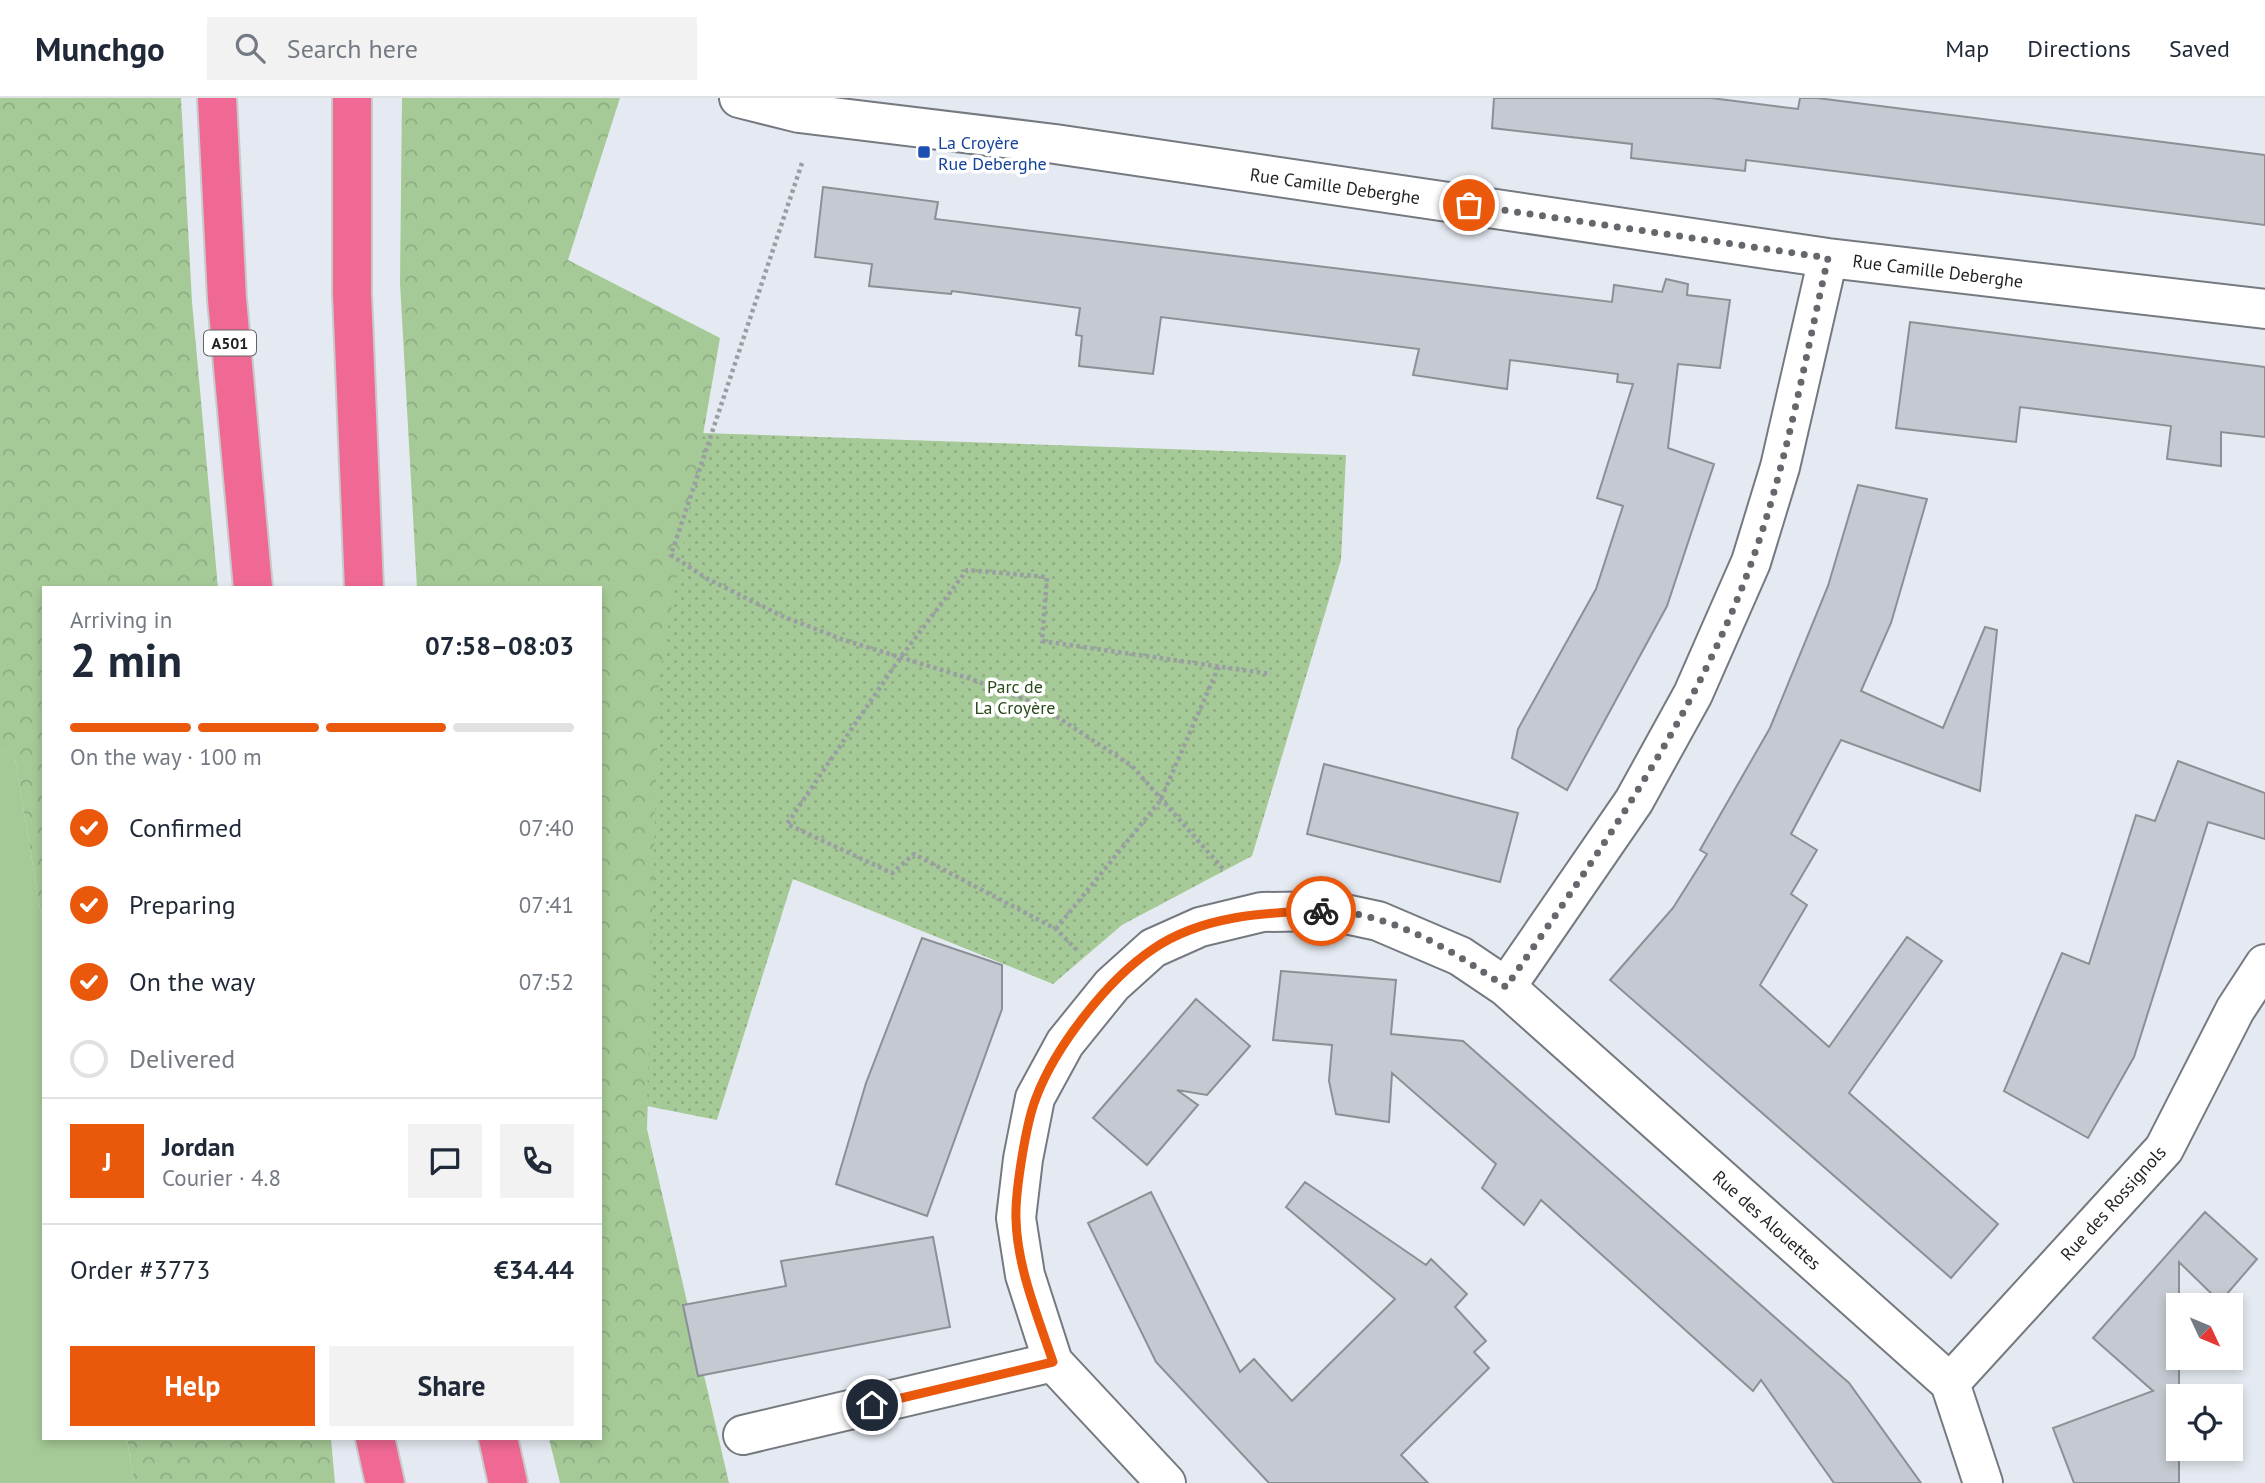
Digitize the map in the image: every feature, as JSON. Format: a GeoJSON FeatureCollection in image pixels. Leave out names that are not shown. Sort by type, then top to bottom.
{"type":"FeatureCollection","features":[{"type":"Feature","properties":{"kind":"highway","name":"A501"},"geometry":{"type":"LineString","coordinates":[[217,98],[227,299],[253,586]]}},
{"type":"Feature","properties":{"kind":"highway"},"geometry":{"type":"LineString","coordinates":[[352,98],[352,293],[364,586]]}},
{"type":"Feature","properties":{"kind":"highway"},"geometry":{"type":"LineString","coordinates":[[375,1440],[385,1483]]}},
{"type":"Feature","properties":{"kind":"highway"},"geometry":{"type":"LineString","coordinates":[[498,1440],[508,1483]]}},
{"type":"Feature","properties":{"kind":"street","name":"Rue Camille Deberghe"},"geometry":{"type":"LineString","coordinates":[[740,98],[799,113],[1069,146],[1828,258],[2265,309]]}},
{"type":"Feature","properties":{"kind":"street"},"geometry":{"type":"LineString","coordinates":[[1506,987],[1633,801],[1693,694],[1725,622],[1751,562],[1780,467],[1828,258]]}},
{"type":"Feature","properties":{"kind":"street","name":"Rue des Alouettes"},"geometry":{"type":"LineString","coordinates":[[1053,1362],[1025,1275],[1016,1218],[1035,1098],[1065,1043],[1112,985],[1153,948],[1200,927],[1262,912],[1331,911],[1378,921],[1460,956],[1506,987],[1950,1383]]}},
{"type":"Feature","properties":{"kind":"street","name":"Rue des Rossignols"},"geometry":{"type":"LineString","coordinates":[[1950,1383],[2164,1149],[2235,1010],[2265,964]]}},
{"type":"Feature","properties":{"kind":"street"},"geometry":{"type":"LineString","coordinates":[[743,1435],[1053,1362],[1166,1483]]}},
{"type":"Feature","properties":{"kind":"street"},"geometry":{"type":"LineString","coordinates":[[1950,1383],[1983,1483]]}},
{"type":"Feature","properties":{"kind":"path"},"geometry":{"type":"LineString","coordinates":[[799,113],[802,164],[671,555],[706,578],[782,616],[844,640],[971,679],[1039,705],[1132,766],[1160,801],[1262,912]]}},
{"type":"Feature","properties":{"kind":"path"},"geometry":{"type":"LineString","coordinates":[[1112,985],[1056,929],[914,854],[892,873],[787,824],[900,658],[967,570],[1046,577],[1042,641],[1271,674]]}},
{"type":"Feature","properties":{"kind":"path"},"geometry":{"type":"LineString","coordinates":[[1056,929],[1160,801],[1219,666]]}},
{"type":"Feature","properties":{"kind":"green space"},"geometry":{"type":"Polygon","coordinates":[[[0,98],[181,98],[192,302],[218,586],[42,586],[42,920],[15,759],[0,749],[0,98]]]}},
{"type":"Feature","properties":{"kind":"green space"},"geometry":{"type":"Polygon","coordinates":[[[402,98],[620,98],[568,260],[720,338],[683,548],[654,894],[647,1129],[729,1483],[560,1483],[549,1440],[602,1440],[602,586],[417,586],[400,283],[402,98]]]}},
{"type":"Feature","properties":{"kind":"green space","name":"Parc de La Croyère"},"geometry":{"type":"Polygon","coordinates":[[[703,433],[1346,455],[1341,560],[1252,856],[1122,925],[1053,984],[793,879],[717,1120],[647,1106],[659,677],[703,433]]]}},
{"type":"Feature","properties":{"kind":"green space"},"geometry":{"type":"Polygon","coordinates":[[[0,749],[15,758],[42,920],[42,1440],[127,1440],[134,1483],[0,1483],[0,749]]]}},
{"type":"Feature","properties":{"kind":"green space"},"geometry":{"type":"Polygon","coordinates":[[[127,1440],[331,1440],[335,1483],[134,1483],[127,1440]]]}},
{"type":"Feature","properties":{"kind":"building"},"geometry":{"type":"Polygon","coordinates":[[[1494,98],[1711,98],[1798,109],[1800,98],[1817,98],[2265,155],[2265,225],[1746,160],[1745,171],[1631,158],[1632,144],[1492,128],[1494,98]]]}},
{"type":"Feature","properties":{"kind":"building"},"geometry":{"type":"Polygon","coordinates":[[[823,187],[938,202],[935,219],[1612,302],[1614,285],[1662,292],[1666,279],[1688,284],[1687,295],[1730,300],[1720,368],[1678,364],[1668,448],[1714,464],[1667,606],[1567,790],[1512,758],[1518,729],[1596,589],[1623,506],[1597,498],[1633,384],[1617,382],[1618,374],[1510,360],[1507,389],[1413,375],[1419,349],[1161,317],[1153,374],[1079,366],[1082,336],[1076,335],[1080,308],[952,291],[951,294],[869,286],[872,264],[815,257],[823,187]]]}},
{"type":"Feature","properties":{"kind":"building"},"geometry":{"type":"Polygon","coordinates":[[[1910,322],[2265,367],[2265,437],[2221,432],[2221,466],[2167,459],[2171,426],[2020,407],[2016,442],[1896,428],[1910,322]]]}},
{"type":"Feature","properties":{"kind":"building"},"geometry":{"type":"Polygon","coordinates":[[[1858,485],[1927,499],[1891,623],[1861,691],[1943,728],[1985,627],[1997,630],[1980,791],[1841,740],[1791,834],[1817,850],[1791,894],[1807,905],[1760,985],[1829,1047],[1907,937],[1942,961],[1849,1093],[1998,1224],[1951,1278],[1610,980],[1673,908],[1707,854],[1700,850],[1770,728],[1828,586],[1858,485]]]}},
{"type":"Feature","properties":{"kind":"building"},"geometry":{"type":"Polygon","coordinates":[[[2178,761],[2265,793],[2265,839],[2208,822],[2134,1057],[2088,1138],[2004,1091],[2062,953],[2089,964],[2136,815],[2155,821],[2178,761]]]}},
{"type":"Feature","properties":{"kind":"building"},"geometry":{"type":"Polygon","coordinates":[[[1324,764],[1518,813],[1500,882],[1307,834],[1324,764]]]}},
{"type":"Feature","properties":{"kind":"building"},"geometry":{"type":"Polygon","coordinates":[[[922,938],[1002,965],[1002,1009],[927,1216],[836,1184],[866,1083],[922,938]]]}},
{"type":"Feature","properties":{"kind":"building"},"geometry":{"type":"Polygon","coordinates":[[[1281,971],[1396,980],[1391,1034],[1463,1041],[1849,1383],[1921,1483],[1834,1483],[1761,1380],[1753,1391],[1541,1200],[1524,1225],[1482,1188],[1496,1164],[1392,1073],[1389,1122],[1336,1114],[1329,1081],[1332,1045],[1273,1040],[1281,971]]]}},
{"type":"Feature","properties":{"kind":"building"},"geometry":{"type":"Polygon","coordinates":[[[1196,999],[1250,1046],[1207,1095],[1177,1090],[1198,1105],[1147,1165],[1093,1118],[1196,999]]]}},
{"type":"Feature","properties":{"kind":"building"},"geometry":{"type":"Polygon","coordinates":[[[1305,1182],[1426,1265],[1431,1259],[1467,1294],[1455,1307],[1486,1341],[1474,1352],[1489,1368],[1401,1455],[1428,1483],[1269,1483],[1156,1362],[1088,1223],[1151,1192],[1240,1372],[1254,1359],[1292,1401],[1395,1299],[1286,1207],[1305,1182]]]}},
{"type":"Feature","properties":{"kind":"building"},"geometry":{"type":"Polygon","coordinates":[[[2205,1212],[2257,1259],[2228,1293],[2211,1293],[2179,1262],[2179,1293],[2166,1293],[2166,1370],[2179,1370],[2179,1384],[2166,1384],[2166,1461],[2179,1461],[2179,1483],[2074,1483],[2053,1428],[2153,1391],[2093,1338],[2205,1212]]]}},
{"type":"Feature","properties":{"kind":"building"},"geometry":{"type":"Polygon","coordinates":[[[933,1237],[950,1327],[698,1376],[683,1305],[786,1286],[781,1261],[933,1237]]]}},
{"type":"Feature","properties":{"kind":"way so far"},"geometry":{"type":"LineString","coordinates":[[1321,911],[1378,921],[1420,936],[1460,956],[1506,987],[1633,801],[1693,694],[1732,606],[1751,562],[1780,467],[1828,258],[1469,205]]}},
{"type":"Feature","properties":{"kind":"place","name":"La Croyère Rue Deberghe"},"geometry":{"type":"Point","coordinates":[924,152]}},
{"type":"Feature","properties":{"kind":"route"},"geometry":{"type":"LineString","coordinates":[[872,1405],[1053,1362],[1025,1275],[1016,1218],[1035,1098],[1065,1043],[1112,985],[1153,948],[1200,927],[1262,912],[1321,911]]}}]}
